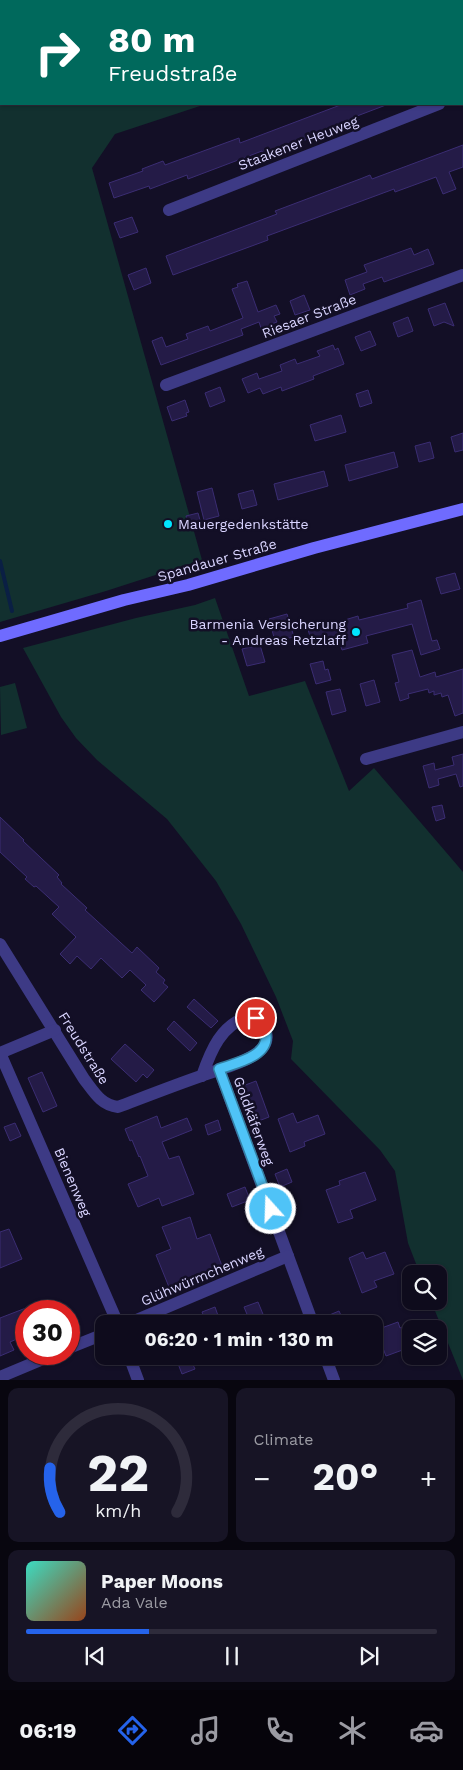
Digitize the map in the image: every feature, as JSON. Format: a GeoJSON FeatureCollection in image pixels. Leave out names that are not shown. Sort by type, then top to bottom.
{"type":"FeatureCollection","features":[{"type":"Feature","properties":{"kind":"main road","name":"Spandauer Straße"},"geometry":{"type":"LineString","coordinates":[[0,636],[124,600],[188,585],[314,548],[463,509]]}},
{"type":"Feature","properties":{"kind":"street","name":"Staakener Heuweg"},"geometry":{"type":"LineString","coordinates":[[169,210],[436,105]]}},
{"type":"Feature","properties":{"kind":"street","name":"Riesaer Straße"},"geometry":{"type":"LineString","coordinates":[[166,386],[463,275]]}},
{"type":"Feature","properties":{"kind":"street"},"geometry":{"type":"LineString","coordinates":[[366,759],[463,732]]}},
{"type":"Feature","properties":{"kind":"street","name":"Freudstraße"},"geometry":{"type":"LineString","coordinates":[[0,944],[98,1098],[108,1106],[118,1107],[202,1076],[256,1054],[262,1049],[267,1038],[266,1029],[262,1023],[249,1016],[236,1020],[219,1039],[209,1057],[202,1076]]}},
{"type":"Feature","properties":{"kind":"street"},"geometry":{"type":"LineString","coordinates":[[0,1053],[55,1030]]}},
{"type":"Feature","properties":{"kind":"street","name":"Bienenweg"},"geometry":{"type":"LineString","coordinates":[[0,1053],[114,1315]]}},
{"type":"Feature","properties":{"kind":"street","name":"Goldkäferweg"},"geometry":{"type":"LineString","coordinates":[[219,1069],[310,1315]]}},
{"type":"Feature","properties":{"kind":"street","name":"Glühwürmchenweg"},"geometry":{"type":"LineString","coordinates":[[148,1315],[288,1256]]}},
{"type":"Feature","properties":{"kind":"street"},"geometry":{"type":"LineString","coordinates":[[80,1344],[95,1338]]}},
{"type":"Feature","properties":{"kind":"street"},"geometry":{"type":"LineString","coordinates":[[0,1376],[28,1365]]}},
{"type":"Feature","properties":{"kind":"street"},"geometry":{"type":"LineString","coordinates":[[132,1365],[138,1380]]}},
{"type":"Feature","properties":{"kind":"street"},"geometry":{"type":"LineString","coordinates":[[329,1365],[334,1380]]}},
{"type":"Feature","properties":{"kind":"green space"},"geometry":{"type":"Polygon","coordinates":[[[0,105],[203,105],[115,134],[92,168],[202,560],[0,622],[0,105]]]}},
{"type":"Feature","properties":{"kind":"green space"},"geometry":{"type":"Polygon","coordinates":[[[215,598],[249,696],[305,681],[349,791],[374,768],[463,872],[463,1380],[447,1340],[447,1320],[439,1320],[435,1310],[447,1310],[447,1265],[417,1265],[408,1243],[395,1171],[380,1150],[291,1059],[293,1041],[276,997],[241,924],[216,881],[167,819],[97,760],[76,738],[61,717],[23,648],[136,618],[195,605],[215,598]]]}},
{"type":"Feature","properties":{"kind":"green space"},"geometry":{"type":"Polygon","coordinates":[[[15,683],[27,728],[1,735],[0,687],[15,683]]]}},
{"type":"Feature","properties":{"kind":"building"},"geometry":{"type":"Polygon","coordinates":[[[340,105],[386,105],[357,116],[359,120],[264,155],[262,151],[188,179],[187,175],[150,189],[149,186],[114,198],[109,183],[143,171],[142,169],[163,161],[165,165],[239,138],[240,143],[340,105]]]}},
{"type":"Feature","properties":{"kind":"building"},"geometry":{"type":"Polygon","coordinates":[[[463,145],[463,167],[449,172],[456,189],[443,194],[436,177],[395,192],[394,189],[267,236],[268,240],[173,275],[166,256],[277,214],[275,211],[370,175],[372,179],[463,145]]]}},
{"type":"Feature","properties":{"kind":"building"},"geometry":{"type":"Polygon","coordinates":[[[132,217],[138,232],[120,238],[114,223],[132,217]]]}},
{"type":"Feature","properties":{"kind":"building"},"geometry":{"type":"Polygon","coordinates":[[[411,248],[414,255],[428,249],[434,264],[384,282],[382,277],[363,284],[365,289],[350,295],[345,280],[367,272],[364,265],[411,248]]]}},
{"type":"Feature","properties":{"kind":"building"},"geometry":{"type":"Polygon","coordinates":[[[146,268],[151,283],[134,290],[128,275],[146,268]]]}},
{"type":"Feature","properties":{"kind":"building"},"geometry":{"type":"Polygon","coordinates":[[[247,281],[258,312],[276,305],[280,314],[274,316],[277,322],[261,328],[259,322],[241,329],[243,335],[161,365],[152,341],[162,337],[166,347],[188,339],[186,334],[208,326],[210,331],[243,318],[232,289],[238,287],[237,284],[247,281]]]}},
{"type":"Feature","properties":{"kind":"building"},"geometry":{"type":"Polygon","coordinates":[[[304,295],[310,310],[295,315],[290,301],[304,295]]]}},
{"type":"Feature","properties":{"kind":"building"},"geometry":{"type":"Polygon","coordinates":[[[445,303],[454,326],[444,322],[434,326],[428,309],[445,303]]]}},
{"type":"Feature","properties":{"kind":"building"},"geometry":{"type":"Polygon","coordinates":[[[408,317],[413,331],[398,337],[393,323],[408,317]]]}},
{"type":"Feature","properties":{"kind":"building"},"geometry":{"type":"Polygon","coordinates":[[[370,331],[376,345],[361,351],[355,337],[370,331]]]}},
{"type":"Feature","properties":{"kind":"building"},"geometry":{"type":"Polygon","coordinates":[[[333,345],[335,350],[338,348],[344,364],[313,376],[314,379],[282,391],[281,387],[263,394],[260,388],[248,393],[242,379],[257,373],[259,379],[282,371],[280,365],[295,359],[297,364],[320,356],[317,351],[333,345]]]}},
{"type":"Feature","properties":{"kind":"building"},"geometry":{"type":"Polygon","coordinates":[[[220,387],[225,401],[210,407],[205,393],[220,387]]]}},
{"type":"Feature","properties":{"kind":"building"},"geometry":{"type":"Polygon","coordinates":[[[368,390],[372,403],[360,407],[356,394],[368,390]]]}},
{"type":"Feature","properties":{"kind":"building"},"geometry":{"type":"Polygon","coordinates":[[[185,400],[189,412],[186,413],[187,416],[172,421],[167,407],[185,400]]]}},
{"type":"Feature","properties":{"kind":"building"},"geometry":{"type":"Polygon","coordinates":[[[341,415],[346,432],[315,441],[310,425],[341,415]]]}},
{"type":"Feature","properties":{"kind":"building"},"geometry":{"type":"Polygon","coordinates":[[[463,433],[463,450],[455,452],[451,437],[463,433]]]}},
{"type":"Feature","properties":{"kind":"building"},"geometry":{"type":"Polygon","coordinates":[[[430,442],[434,458],[419,462],[415,446],[430,442]]]}},
{"type":"Feature","properties":{"kind":"building"},"geometry":{"type":"Polygon","coordinates":[[[394,452],[398,467],[349,481],[345,465],[394,452]]]}},
{"type":"Feature","properties":{"kind":"building"},"geometry":{"type":"Polygon","coordinates":[[[324,471],[328,486],[278,500],[274,484],[324,471]]]}},
{"type":"Feature","properties":{"kind":"building"},"geometry":{"type":"Polygon","coordinates":[[[212,488],[219,516],[204,520],[197,492],[212,488]]]}},
{"type":"Feature","properties":{"kind":"building"},"geometry":{"type":"Polygon","coordinates":[[[253,490],[257,505],[242,509],[238,494],[253,490]]]}},
{"type":"Feature","properties":{"kind":"building"},"geometry":{"type":"Polygon","coordinates":[[[198,513],[202,527],[190,530],[186,516],[198,513]]]}},
{"type":"Feature","properties":{"kind":"building"},"geometry":{"type":"Polygon","coordinates":[[[455,573],[460,589],[441,594],[436,578],[455,573]]]}},
{"type":"Feature","properties":{"kind":"building"},"geometry":{"type":"Polygon","coordinates":[[[421,600],[432,641],[437,640],[440,649],[421,655],[412,624],[366,636],[368,643],[342,650],[339,640],[313,647],[307,626],[327,621],[328,625],[358,616],[359,620],[408,608],[407,604],[421,600]]]}},
{"type":"Feature","properties":{"kind":"building"},"geometry":{"type":"Polygon","coordinates":[[[287,614],[294,637],[275,641],[269,619],[287,614]]]}},
{"type":"Feature","properties":{"kind":"building"},"geometry":{"type":"Polygon","coordinates":[[[260,645],[265,662],[247,666],[242,649],[260,645]]]}},
{"type":"Feature","properties":{"kind":"building"},"geometry":{"type":"Polygon","coordinates":[[[412,650],[420,677],[435,672],[436,677],[463,669],[463,713],[455,716],[448,695],[442,697],[441,693],[434,695],[434,691],[429,693],[428,689],[408,694],[409,698],[400,701],[395,683],[399,682],[392,655],[412,650]]]}},
{"type":"Feature","properties":{"kind":"building"},"geometry":{"type":"Polygon","coordinates":[[[323,661],[325,670],[328,669],[331,680],[316,684],[310,664],[323,661]]]}},
{"type":"Feature","properties":{"kind":"building"},"geometry":{"type":"Polygon","coordinates":[[[374,680],[380,702],[366,706],[360,684],[374,680]]]}},
{"type":"Feature","properties":{"kind":"building"},"geometry":{"type":"Polygon","coordinates":[[[340,689],[346,711],[332,715],[326,692],[340,689]]]}},
{"type":"Feature","properties":{"kind":"building"},"geometry":{"type":"Polygon","coordinates":[[[463,754],[463,786],[460,787],[456,774],[438,779],[439,785],[429,788],[423,766],[434,763],[435,770],[454,765],[452,757],[463,754]]]}},
{"type":"Feature","properties":{"kind":"building"},"geometry":{"type":"Polygon","coordinates":[[[442,805],[445,818],[436,821],[432,807],[442,805]]]}},
{"type":"Feature","properties":{"kind":"building"},"geometry":{"type":"Polygon","coordinates":[[[0,817],[59,875],[57,877],[61,884],[87,908],[85,910],[132,953],[137,947],[159,968],[156,972],[165,980],[163,983],[168,987],[154,1002],[141,990],[146,985],[130,970],[122,978],[101,958],[91,969],[77,956],[70,964],[60,954],[76,937],[52,914],[59,907],[36,886],[34,887],[25,879],[27,877],[0,852],[0,817]]]}},
{"type":"Feature","properties":{"kind":"building"},"geometry":{"type":"Polygon","coordinates":[[[194,999],[218,1021],[211,1028],[187,1007],[194,999]]]}},
{"type":"Feature","properties":{"kind":"building"},"geometry":{"type":"Polygon","coordinates":[[[174,1021],[197,1043],[190,1051],[167,1029],[174,1021]]]}},
{"type":"Feature","properties":{"kind":"building"},"geometry":{"type":"Polygon","coordinates":[[[125,1044],[154,1070],[147,1078],[143,1074],[136,1082],[111,1059],[125,1044]]]}},
{"type":"Feature","properties":{"kind":"building"},"geometry":{"type":"Polygon","coordinates":[[[42,1072],[57,1106],[43,1112],[28,1078],[42,1072]]]}},
{"type":"Feature","properties":{"kind":"building"},"geometry":{"type":"Polygon","coordinates":[[[256,1081],[269,1117],[256,1122],[240,1087],[256,1081]]]}},
{"type":"Feature","properties":{"kind":"building"},"geometry":{"type":"Polygon","coordinates":[[[293,1113],[297,1123],[318,1115],[325,1134],[304,1142],[305,1146],[290,1152],[278,1119],[293,1113]]]}},
{"type":"Feature","properties":{"kind":"building"},"geometry":{"type":"Polygon","coordinates":[[[157,1116],[161,1128],[187,1118],[192,1130],[162,1142],[169,1159],[179,1156],[194,1194],[162,1206],[159,1198],[138,1207],[128,1184],[148,1176],[140,1156],[125,1129],[157,1116]]]}},
{"type":"Feature","properties":{"kind":"building"},"geometry":{"type":"Polygon","coordinates":[[[218,1120],[221,1130],[208,1135],[205,1125],[218,1120]]]}},
{"type":"Feature","properties":{"kind":"building"},"geometry":{"type":"Polygon","coordinates":[[[15,1123],[21,1136],[10,1141],[4,1127],[15,1123]]]}},
{"type":"Feature","properties":{"kind":"building"},"geometry":{"type":"Polygon","coordinates":[[[287,1169],[292,1182],[280,1187],[275,1174],[287,1169]]]}},
{"type":"Feature","properties":{"kind":"building"},"geometry":{"type":"Polygon","coordinates":[[[365,1172],[376,1200],[350,1210],[353,1218],[338,1223],[326,1190],[340,1185],[339,1181],[365,1172]]]}},
{"type":"Feature","properties":{"kind":"building"},"geometry":{"type":"Polygon","coordinates":[[[245,1187],[250,1200],[232,1207],[227,1194],[245,1187]]]}},
{"type":"Feature","properties":{"kind":"building"},"geometry":{"type":"Polygon","coordinates":[[[190,1217],[197,1239],[210,1234],[222,1266],[169,1287],[156,1255],[171,1249],[162,1227],[190,1217]]]}},
{"type":"Feature","properties":{"kind":"building"},"geometry":{"type":"Polygon","coordinates":[[[9,1229],[22,1259],[0,1268],[0,1232],[9,1229]]]}},
{"type":"Feature","properties":{"kind":"building"},"geometry":{"type":"Polygon","coordinates":[[[363,1252],[366,1259],[385,1252],[394,1274],[374,1281],[377,1287],[362,1293],[349,1258],[363,1252]]]}},
{"type":"Feature","properties":{"kind":"building"},"geometry":{"type":"Polygon","coordinates":[[[258,1302],[263,1315],[247,1315],[244,1307],[258,1302]]]}},
{"type":"Feature","properties":{"kind":"building"},"geometry":{"type":"Polygon","coordinates":[[[215,1307],[218,1315],[203,1315],[202,1312],[215,1307]]]}},
{"type":"Feature","properties":{"kind":"building"},"geometry":{"type":"Polygon","coordinates":[[[339,1311],[341,1315],[329,1315],[339,1311]]]}},
{"type":"Feature","properties":{"kind":"building"},"geometry":{"type":"Polygon","coordinates":[[[15,1312],[15,1340],[10,1342],[14,1350],[0,1356],[0,1318],[15,1312]]]}},
{"type":"Feature","properties":{"kind":"building"},"geometry":{"type":"Polygon","coordinates":[[[398,1322],[400,1328],[402,1327],[402,1350],[386,1356],[383,1348],[383,1327],[398,1322]]]}},
{"type":"Feature","properties":{"kind":"building"},"geometry":{"type":"Polygon","coordinates":[[[178,1365],[193,1365],[195,1369],[182,1374],[178,1365]]]}},
{"type":"Feature","properties":{"kind":"waterway"},"geometry":{"type":"LineString","coordinates":[[0,561],[12,611]]}},
{"type":"Feature","properties":{"kind":"place","name":"Mauergedenkstätte"},"geometry":{"type":"Point","coordinates":[168,524]}},
{"type":"Feature","properties":{"kind":"place","name":"Barmenia Versicherung - Andreas Retzlaff"},"geometry":{"type":"Point","coordinates":[356,632]}},
{"type":"Feature","properties":{"kind":"route"},"geometry":{"type":"LineString","coordinates":[[256,1018],[266,1029],[267,1038],[262,1049],[256,1054],[219,1069],[271,1209]]}}]}
